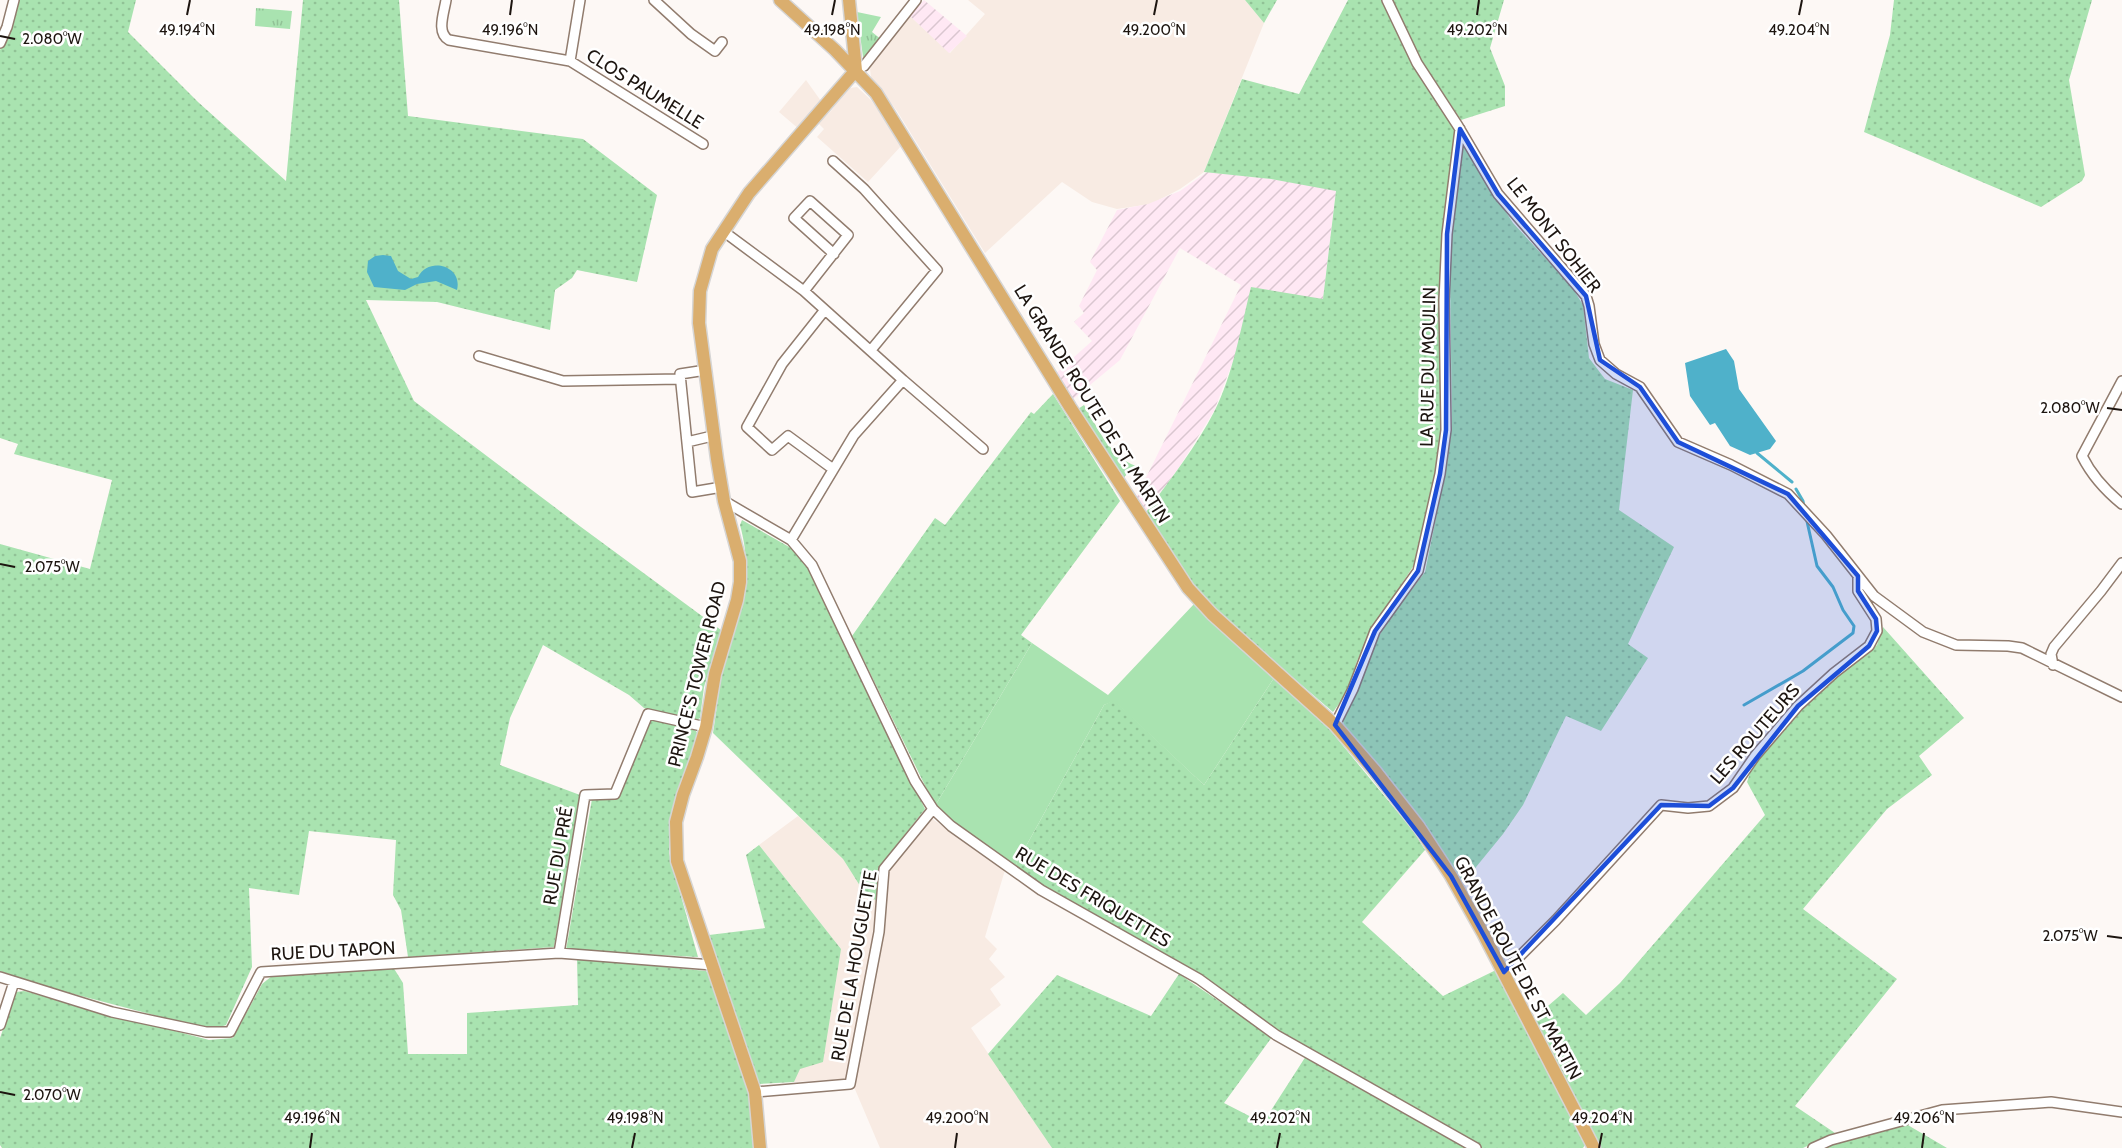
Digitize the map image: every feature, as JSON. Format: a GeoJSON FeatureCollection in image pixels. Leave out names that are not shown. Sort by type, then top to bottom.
{"type":"FeatureCollection","features":[{"type":"Feature","properties":{"kind":"main road","name":"LA GRANDE ROUTE DE ST. MARTIN"},"geometry":{"type":"LineString","coordinates":[[780,0],[856,70],[876,93],[1070,407],[1188,588],[1212,614],[1335,725]]}},
{"type":"Feature","properties":{"kind":"main road"},"geometry":{"type":"LineString","coordinates":[[849,0],[856,70]]}},
{"type":"Feature","properties":{"kind":"main road"},"geometry":{"type":"LineString","coordinates":[[835,50],[844,51],[851,48],[854,37]]}},
{"type":"Feature","properties":{"kind":"main road","name":"PRINCE'S TOWER ROAD"},"geometry":{"type":"LineString","coordinates":[[760,1148],[755,1092],[677,861],[676,822],[682,795],[697,758],[706,727],[715,674],[737,600],[740,582],[740,561],[724,501],[699,323],[700,291],[712,249],[749,194],[856,70]]}},
{"type":"Feature","properties":{"kind":"main road","name":"GRANDE ROUTE DE ST MARTIN"},"geometry":{"type":"LineString","coordinates":[[1335,725],[1419,827],[1451,876],[1504,972],[1594,1148]]}},
{"type":"Feature","properties":{"kind":"street"},"geometry":{"type":"LineString","coordinates":[[0,43],[8,27],[14,0]]}},
{"type":"Feature","properties":{"kind":"street","name":"CLOS PAUMELLE"},"geometry":{"type":"LineString","coordinates":[[446,0],[441,31],[449,40],[570,61],[703,144]]}},
{"type":"Feature","properties":{"kind":"street","name":"CLOS PAUMELLE"},"geometry":{"type":"LineString","coordinates":[[570,61],[580,0]]}},
{"type":"Feature","properties":{"kind":"street"},"geometry":{"type":"LineString","coordinates":[[654,0],[691,34],[716,51],[722,42]]}},
{"type":"Feature","properties":{"kind":"street"},"geometry":{"type":"LineString","coordinates":[[856,70],[864,66],[916,0]]}},
{"type":"Feature","properties":{"kind":"street","name":"LE MONT SOHIER"},"geometry":{"type":"LineString","coordinates":[[1387,0],[1417,63],[1460,129],[1498,194],[1586,296],[1594,344],[1600,360],[1616,374],[1640,387],[1678,442],[1731,465],[1788,494],[1887,607],[1923,632],[1956,645],[2022,648],[2122,697]]}},
{"type":"Feature","properties":{"kind":"street","name":"LA RUE DU MOULIN"},"geometry":{"type":"LineString","coordinates":[[1335,725],[1353,689],[1375,632],[1418,571],[1440,474],[1446,430],[1444,301],[1448,234],[1460,129]]}},
{"type":"Feature","properties":{"kind":"street"},"geometry":{"type":"LineString","coordinates":[[832,161],[864,189],[937,270],[871,350]]}},
{"type":"Feature","properties":{"kind":"street"},"geometry":{"type":"LineString","coordinates":[[804,291],[834,254],[848,235],[810,201],[794,218],[834,254]]}},
{"type":"Feature","properties":{"kind":"street"},"geometry":{"type":"LineString","coordinates":[[723,231],[804,291],[983,449]]}},
{"type":"Feature","properties":{"kind":"street"},"geometry":{"type":"LineString","coordinates":[[824,310],[782,364],[747,427],[772,450],[788,436],[833,468]]}},
{"type":"Feature","properties":{"kind":"street"},"geometry":{"type":"LineString","coordinates":[[479,356],[563,381],[680,379]]}},
{"type":"Feature","properties":{"kind":"street"},"geometry":{"type":"LineString","coordinates":[[706,370],[680,374],[692,492],[722,487]]}},
{"type":"Feature","properties":{"kind":"street"},"geometry":{"type":"LineString","coordinates":[[791,540],[854,435],[903,380]]}},
{"type":"Feature","properties":{"kind":"street"},"geometry":{"type":"LineString","coordinates":[[2122,381],[2082,456],[2086,465],[2111,495],[2122,504]]}},
{"type":"Feature","properties":{"kind":"street"},"geometry":{"type":"LineString","coordinates":[[687,442],[708,437]]}},
{"type":"Feature","properties":{"kind":"street","name":"RUE DES FRIQUETTES"},"geometry":{"type":"LineString","coordinates":[[724,501],[791,540],[812,565],[915,781],[933,809],[951,826],[1041,890],[1199,979],[1276,1035],[1476,1148]]}},
{"type":"Feature","properties":{"kind":"street"},"geometry":{"type":"LineString","coordinates":[[2053,665],[2051,654],[2054,647],[2122,563]]}},
{"type":"Feature","properties":{"kind":"street","name":"LES ROUTEURS"},"geometry":{"type":"LineString","coordinates":[[1504,972],[1556,920],[1661,805],[1688,808],[1709,806],[1733,788],[1755,756],[1798,706],[1869,645],[1877,631],[1876,619],[1858,591],[1858,576]]}},
{"type":"Feature","properties":{"kind":"street","name":"RUE DU PRÉ"},"geometry":{"type":"LineString","coordinates":[[559,953],[585,795],[615,794],[648,714],[706,727]]}},
{"type":"Feature","properties":{"kind":"street","name":"RUE DE LA HOUGUETTE"},"geometry":{"type":"LineString","coordinates":[[755,1092],[850,1084],[879,932],[884,869],[933,809]]}},
{"type":"Feature","properties":{"kind":"street","name":"RUE DU TAPON"},"geometry":{"type":"LineString","coordinates":[[0,977],[112,1012],[206,1032],[230,1032],[261,972],[559,953],[712,965]]}},
{"type":"Feature","properties":{"kind":"street"},"geometry":{"type":"LineString","coordinates":[[0,1025],[14,982]]}},
{"type":"Feature","properties":{"kind":"street"},"geometry":{"type":"LineString","coordinates":[[1813,1148],[1831,1140],[1942,1110],[2050,1102],[2122,1112]]}},
{"type":"Feature","properties":{"kind":"highlighted area"},"geometry":{"type":"Polygon","coordinates":[[[1460,129],[1498,194],[1586,296],[1600,360],[1640,387],[1678,442],[1788,494],[1858,576],[1858,591],[1876,619],[1877,631],[1869,646],[1798,706],[1733,788],[1709,806],[1661,805],[1504,972],[1451,876],[1335,725],[1375,631],[1418,571],[1440,474],[1446,430],[1447,234],[1460,129]]]}},
{"type":"Feature","properties":{"kind":"shaded area"},"geometry":{"type":"Polygon","coordinates":[[[924,0],[967,36],[949,53],[910,16],[924,0]]]}},
{"type":"Feature","properties":{"kind":"shaded area"},"geometry":{"type":"Polygon","coordinates":[[[968,0],[1245,0],[1264,23],[1204,172],[1180,189],[1151,204],[1117,209],[1092,202],[1062,182],[985,253],[897,111],[871,77],[870,69],[871,64],[910,16],[950,53],[985,14],[968,0]]]}},
{"type":"Feature","properties":{"kind":"shaded area"},"geometry":{"type":"Polygon","coordinates":[[[806,80],[821,101],[800,130],[779,112],[806,80]]]}},
{"type":"Feature","properties":{"kind":"shaded area"},"geometry":{"type":"Polygon","coordinates":[[[857,87],[871,100],[902,145],[868,182],[817,137],[824,129],[818,123],[831,111],[844,92],[857,87]]]}},
{"type":"Feature","properties":{"kind":"shaded area"},"geometry":{"type":"Polygon","coordinates":[[[1207,172],[1271,179],[1336,190],[1323,300],[1235,356],[1214,411],[1178,469],[1146,512],[1136,498],[1241,285],[1180,248],[1120,360],[1072,400],[1055,374],[1092,341],[1074,322],[1084,313],[1079,306],[1097,270],[1090,262],[1117,210],[1148,204],[1180,191],[1207,172]]]}},
{"type":"Feature","properties":{"kind":"shaded area"},"geometry":{"type":"Polygon","coordinates":[[[798,816],[843,859],[867,897],[876,900],[872,939],[847,1079],[794,1082],[841,949],[759,845],[798,816]]]}},
{"type":"Feature","properties":{"kind":"shaded area"},"geometry":{"type":"Polygon","coordinates":[[[931,818],[1005,870],[985,937],[997,949],[989,959],[1005,977],[990,989],[1001,1005],[971,1028],[1052,1148],[880,1148],[854,1087],[881,933],[887,872],[931,818]]]}},
{"type":"Feature","properties":{"kind":"green space"},"geometry":{"type":"Polygon","coordinates":[[[16,0],[136,0],[128,32],[198,102],[286,181],[303,0],[399,0],[408,116],[583,139],[657,195],[637,282],[577,270],[572,278],[555,290],[550,330],[437,302],[366,300],[414,401],[721,630],[704,687],[700,718],[695,721],[683,720],[644,708],[629,695],[543,645],[510,718],[500,765],[580,795],[554,947],[408,957],[401,910],[393,895],[396,840],[309,831],[299,895],[249,888],[252,967],[226,1025],[211,1030],[43,986],[0,971],[0,544],[90,569],[112,480],[14,454],[18,444],[0,438],[0,50],[9,34],[16,0]]]}},
{"type":"Feature","properties":{"kind":"green space"},"geometry":{"type":"Polygon","coordinates":[[[1245,0],[1277,0],[1264,23],[1245,0]]]}},
{"type":"Feature","properties":{"kind":"green space"},"geometry":{"type":"Polygon","coordinates":[[[1348,0],[1381,0],[1413,62],[1455,129],[1440,268],[1441,431],[1437,471],[1414,565],[1372,630],[1357,661],[1347,693],[1333,712],[1206,603],[1146,512],[1191,451],[1221,398],[1251,287],[1323,299],[1336,191],[1271,179],[1204,172],[1242,79],[1299,94],[1348,0]]]}},
{"type":"Feature","properties":{"kind":"green space"},"geometry":{"type":"Polygon","coordinates":[[[1391,0],[1504,0],[1490,48],[1505,86],[1505,106],[1461,120],[1418,55],[1391,0]]]}},
{"type":"Feature","properties":{"kind":"green space"},"geometry":{"type":"Polygon","coordinates":[[[1894,0],[2092,0],[2069,80],[2085,175],[2082,181],[2041,207],[1864,132],[1890,35],[1894,0]]]}},
{"type":"Feature","properties":{"kind":"green space"},"geometry":{"type":"Polygon","coordinates":[[[256,8],[292,11],[290,29],[255,26],[256,8]]]}},
{"type":"Feature","properties":{"kind":"green space"},"geometry":{"type":"Polygon","coordinates":[[[857,12],[881,17],[872,32],[882,40],[870,56],[863,57],[857,12]]]}},
{"type":"Feature","properties":{"kind":"green space"},"geometry":{"type":"Polygon","coordinates":[[[1463,145],[1513,223],[1572,287],[1583,305],[1589,358],[1605,379],[1633,390],[1619,510],[1674,547],[1628,644],[1648,658],[1601,731],[1566,716],[1523,805],[1503,834],[1463,883],[1412,811],[1344,729],[1343,720],[1386,623],[1425,572],[1447,464],[1452,425],[1450,278],[1453,213],[1463,145]]]}},
{"type":"Feature","properties":{"kind":"green space"},"geometry":{"type":"Polygon","coordinates":[[[1053,394],[1120,501],[1021,635],[1032,643],[935,806],[852,636],[935,518],[945,525],[1031,412],[1034,414],[1053,394]]]}},
{"type":"Feature","properties":{"kind":"green space"},"geometry":{"type":"Polygon","coordinates":[[[1084,405],[1111,448],[1136,466],[1123,478],[1078,409],[1084,405]]]}},
{"type":"Feature","properties":{"kind":"green space"},"geometry":{"type":"Polygon","coordinates":[[[742,520],[791,548],[808,567],[925,809],[880,866],[876,900],[867,897],[843,859],[713,733],[723,669],[743,594],[746,562],[740,525],[742,520]]]}},
{"type":"Feature","properties":{"kind":"green space"},"geometry":{"type":"Polygon","coordinates":[[[1194,604],[1274,678],[1204,785],[1114,701],[1104,705],[1015,866],[935,806],[1032,643],[1108,695],[1194,604]]]}},
{"type":"Feature","properties":{"kind":"green space"},"geometry":{"type":"Polygon","coordinates":[[[1883,627],[1964,718],[1919,756],[1932,775],[1887,809],[1803,909],[1897,979],[1795,1106],[1835,1133],[1803,1148],[1600,1148],[1534,1018],[1563,993],[1586,1015],[1620,983],[1765,815],[1747,782],[1752,767],[1801,709],[1842,672],[1877,645],[1883,627]]]}},
{"type":"Feature","properties":{"kind":"green space"},"geometry":{"type":"Polygon","coordinates":[[[1274,678],[1330,730],[1414,832],[1425,850],[1362,922],[1443,996],[1496,970],[1585,1145],[1583,1148],[1479,1148],[1300,1045],[1260,1020],[1204,976],[1041,886],[1015,866],[1104,705],[1114,700],[1204,785],[1274,678]]]}},
{"type":"Feature","properties":{"kind":"green space"},"geometry":{"type":"Polygon","coordinates":[[[650,717],[693,727],[698,734],[670,822],[669,853],[698,957],[566,950],[592,799],[620,796],[650,717]]]}},
{"type":"Feature","properties":{"kind":"green space"},"geometry":{"type":"Polygon","coordinates":[[[759,845],[841,949],[823,1062],[800,1069],[794,1082],[759,1084],[709,935],[765,928],[746,855],[759,845]]]}},
{"type":"Feature","properties":{"kind":"green space"},"geometry":{"type":"Polygon","coordinates":[[[577,958],[706,971],[709,974],[749,1095],[755,1148],[2,1148],[0,1145],[0,1038],[16,992],[24,991],[209,1040],[233,1038],[262,984],[272,976],[393,967],[403,983],[408,1054],[467,1054],[467,1013],[578,1005],[577,958]]]}},
{"type":"Feature","properties":{"kind":"green space"},"geometry":{"type":"Polygon","coordinates":[[[1179,974],[1272,1037],[1224,1103],[1263,1123],[1306,1056],[1470,1148],[1052,1148],[988,1054],[1057,975],[1151,1016],[1179,974]]]}},
{"type":"Feature","properties":{"kind":"green space"},"geometry":{"type":"Polygon","coordinates":[[[1906,1124],[1947,1148],[1823,1148],[1831,1144],[1906,1124]]]}},
{"type":"Feature","properties":{"kind":"water"},"geometry":{"type":"Polygon","coordinates":[[[375,256],[391,256],[398,271],[411,279],[418,277],[430,267],[444,267],[455,275],[457,290],[436,281],[417,284],[405,290],[374,287],[367,272],[368,261],[375,256]]]}},
{"type":"Feature","properties":{"kind":"water"},"geometry":{"type":"Polygon","coordinates":[[[1726,349],[1734,361],[1739,389],[1776,441],[1770,449],[1750,455],[1730,446],[1715,423],[1710,425],[1690,396],[1685,363],[1726,349]]]}},
{"type":"Feature","properties":{"kind":"waterway"},"geometry":{"type":"LineString","coordinates":[[1757,453],[1792,482]]}},
{"type":"Feature","properties":{"kind":"waterway"},"geometry":{"type":"LineString","coordinates":[[1796,489],[1804,507]]}},
{"type":"Feature","properties":{"kind":"waterway"},"geometry":{"type":"LineString","coordinates":[[1744,705],[1803,671],[1853,633],[1854,626],[1843,610],[1833,587],[1817,566],[1806,517]]}}]}
